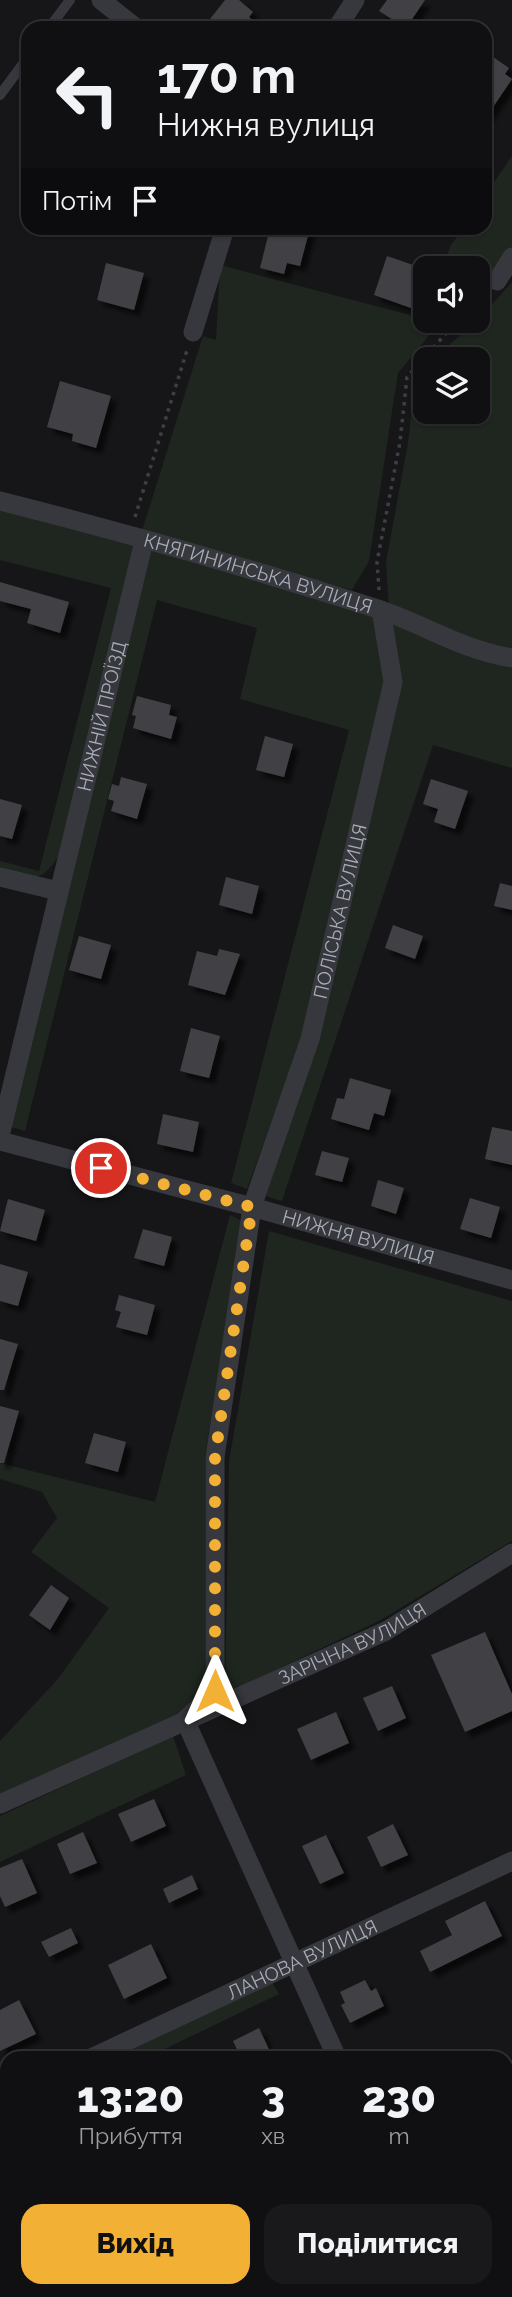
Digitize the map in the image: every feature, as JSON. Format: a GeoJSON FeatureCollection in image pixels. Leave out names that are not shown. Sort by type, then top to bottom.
{"type":"FeatureCollection","features":[{"type":"Feature","properties":{"kind":"street"},"geometry":{"type":"LineString","coordinates":[[101,0],[127,21]]}},
{"type":"Feature","properties":{"kind":"street"},"geometry":{"type":"LineString","coordinates":[[342,21],[355,0]]}},
{"type":"Feature","properties":{"kind":"street"},"geometry":{"type":"LineString","coordinates":[[193,332],[223,235]]}},
{"type":"Feature","properties":{"kind":"street"},"geometry":{"type":"LineString","coordinates":[[497,281],[512,257]]}},
{"type":"Feature","properties":{"kind":"street","name":"КНЯГИНИНСЬКА ВУЛИЦЯ"},"geometry":{"type":"LineString","coordinates":[[0,501],[137,538],[381,610],[478,652],[512,658]]}},
{"type":"Feature","properties":{"kind":"street","name":"НИЖНІЙ ПРОЇЗД"},"geometry":{"type":"LineString","coordinates":[[0,1136],[137,538]]}},
{"type":"Feature","properties":{"kind":"street","name":"ПОЛІСЬКА ВУЛИЦЯ"},"geometry":{"type":"LineString","coordinates":[[252,1207],[310,1039],[393,682],[381,610]]}},
{"type":"Feature","properties":{"kind":"street"},"geometry":{"type":"LineString","coordinates":[[0,877],[58,891]]}},
{"type":"Feature","properties":{"kind":"street","name":"НИЖНЯ ВУЛИЦЯ"},"geometry":{"type":"LineString","coordinates":[[0,1141],[252,1207],[512,1280]]}},
{"type":"Feature","properties":{"kind":"street","name":"ЗАРІЧНА ВУЛИЦЯ"},"geometry":{"type":"LineString","coordinates":[[185,1720],[215,1691],[215,1457],[252,1207]]}},
{"type":"Feature","properties":{"kind":"street","name":"ЗАРІЧНА ВУЛИЦЯ"},"geometry":{"type":"LineString","coordinates":[[0,1804],[386,1631],[512,1553]]}},
{"type":"Feature","properties":{"kind":"street"},"geometry":{"type":"LineString","coordinates":[[185,1720],[334,2051]]}},
{"type":"Feature","properties":{"kind":"street","name":"ЛАНОВА ВУЛИЦЯ"},"geometry":{"type":"LineString","coordinates":[[106,2051],[512,1861]]}},
{"type":"Feature","properties":{"kind":"lane"},"geometry":{"type":"LineString","coordinates":[[54,21],[70,0]]}},
{"type":"Feature","properties":{"kind":"lane"},"geometry":{"type":"LineString","coordinates":[[0,95],[21,66]]}},
{"type":"Feature","properties":{"kind":"path"},"geometry":{"type":"LineString","coordinates":[[137,538],[193,332]]}},
{"type":"Feature","properties":{"kind":"path"},"geometry":{"type":"LineString","coordinates":[[381,610],[377,562],[400,442],[407,377],[446,333]]}},
{"type":"Feature","properties":{"kind":"shaded area"},"geometry":{"type":"Polygon","coordinates":[[[512,156],[512,247],[494,276],[490,280],[490,256],[447,256],[458,235],[492,235],[492,185],[512,156]]]}},
{"type":"Feature","properties":{"kind":"shaded area"},"geometry":{"type":"Polygon","coordinates":[[[220,265],[413,316],[413,333],[431,333],[420,347],[413,347],[413,355],[398,373],[369,561],[352,590],[142,531],[203,336],[216,340],[220,265]]]}},
{"type":"Feature","properties":{"kind":"shaded area"},"geometry":{"type":"Polygon","coordinates":[[[512,282],[512,768],[433,745],[282,1201],[265,1196],[402,683],[389,609],[386,562],[408,443],[413,398],[413,424],[490,424],[490,347],[447,347],[463,333],[490,333],[490,307],[512,282]]]}},
{"type":"Feature","properties":{"kind":"shaded area"},"geometry":{"type":"Polygon","coordinates":[[[0,509],[137,546],[61,852],[48,870],[36,877],[0,871],[0,861],[39,871],[111,588],[0,560],[0,509]]]}},
{"type":"Feature","properties":{"kind":"shaded area"},"geometry":{"type":"Polygon","coordinates":[[[148,550],[375,615],[387,682],[302,1037],[247,1189],[231,1183],[349,730],[240,699],[257,628],[157,600],[25,1131],[11,1127],[148,550]]]}},
{"type":"Feature","properties":{"kind":"shaded area"},"geometry":{"type":"Polygon","coordinates":[[[230,1215],[242,1221],[205,1456],[205,1688],[175,1717],[0,1794],[0,1741],[58,1679],[109,1608],[31,1552],[57,1518],[42,1492],[0,1479],[0,1463],[155,1502],[230,1215]]]}},
{"type":"Feature","properties":{"kind":"shaded area"},"geometry":{"type":"Polygon","coordinates":[[[269,1231],[512,1301],[512,1541],[379,1621],[225,1694],[229,1461],[269,1231]]]}},
{"type":"Feature","properties":{"kind":"shaded area"},"geometry":{"type":"Polygon","coordinates":[[[173,1736],[186,1775],[0,1862],[0,1816],[173,1736]]]}},
{"type":"Feature","properties":{"kind":"shaded area"},"geometry":{"type":"Polygon","coordinates":[[[272,1982],[279,1994],[161,2051],[127,2051],[272,1982]]]}},
{"type":"Feature","properties":{"kind":"building"},"geometry":{"type":"Polygon","coordinates":[[[225,0],[239,0],[253,12],[249,17],[254,21],[208,21],[225,0]]]}},
{"type":"Feature","properties":{"kind":"building"},"geometry":{"type":"Polygon","coordinates":[[[387,0],[425,0],[411,21],[395,21],[379,11],[387,0]]]}},
{"type":"Feature","properties":{"kind":"building"},"geometry":{"type":"Polygon","coordinates":[[[492,58],[509,68],[505,74],[512,79],[492,109],[492,58]]]}},
{"type":"Feature","properties":{"kind":"building"},"geometry":{"type":"Polygon","coordinates":[[[268,235],[308,235],[300,266],[287,263],[284,274],[260,268],[268,235]]]}},
{"type":"Feature","properties":{"kind":"building"},"geometry":{"type":"Polygon","coordinates":[[[387,256],[413,265],[411,308],[374,295],[387,256]]]}},
{"type":"Feature","properties":{"kind":"building"},"geometry":{"type":"Polygon","coordinates":[[[106,263],[144,273],[134,310],[97,300],[106,263]]]}},
{"type":"Feature","properties":{"kind":"building"},"geometry":{"type":"Polygon","coordinates":[[[60,381],[111,396],[96,448],[72,441],[73,434],[47,427],[60,381]]]}},
{"type":"Feature","properties":{"kind":"building"},"geometry":{"type":"Polygon","coordinates":[[[0,582],[69,602],[60,633],[27,623],[31,609],[0,601],[0,582]]]}},
{"type":"Feature","properties":{"kind":"building"},"geometry":{"type":"Polygon","coordinates":[[[137,696],[171,705],[169,715],[177,717],[171,739],[133,728],[136,716],[132,715],[137,696]]]}},
{"type":"Feature","properties":{"kind":"building"},"geometry":{"type":"Polygon","coordinates":[[[265,736],[293,744],[284,777],[256,770],[265,736]]]}},
{"type":"Feature","properties":{"kind":"building"},"geometry":{"type":"Polygon","coordinates":[[[121,777],[147,784],[137,819],[111,811],[114,801],[108,799],[112,784],[119,786],[121,777]]]}},
{"type":"Feature","properties":{"kind":"building"},"geometry":{"type":"Polygon","coordinates":[[[431,779],[468,791],[455,829],[434,822],[438,809],[423,804],[431,779]]]}},
{"type":"Feature","properties":{"kind":"building"},"geometry":{"type":"Polygon","coordinates":[[[0,799],[22,805],[12,839],[0,836],[0,799]]]}},
{"type":"Feature","properties":{"kind":"building"},"geometry":{"type":"Polygon","coordinates":[[[226,877],[259,886],[252,914],[219,905],[226,877]]]}},
{"type":"Feature","properties":{"kind":"building"},"geometry":{"type":"Polygon","coordinates":[[[500,883],[512,886],[512,910],[494,906],[500,883]]]}},
{"type":"Feature","properties":{"kind":"building"},"geometry":{"type":"Polygon","coordinates":[[[393,925],[423,936],[415,959],[385,948],[393,925]]]}},
{"type":"Feature","properties":{"kind":"building"},"geometry":{"type":"Polygon","coordinates":[[[79,936],[111,945],[101,979],[69,970],[79,936]]]}},
{"type":"Feature","properties":{"kind":"building"},"geometry":{"type":"Polygon","coordinates":[[[219,949],[240,954],[225,995],[188,985],[197,951],[217,956],[219,949]]]}},
{"type":"Feature","properties":{"kind":"building"},"geometry":{"type":"Polygon","coordinates":[[[191,1028],[220,1036],[209,1078],[180,1071],[191,1028]]]}},
{"type":"Feature","properties":{"kind":"building"},"geometry":{"type":"Polygon","coordinates":[[[350,1078],[391,1090],[384,1116],[374,1113],[369,1130],[331,1119],[337,1098],[344,1099],[350,1078]]]}},
{"type":"Feature","properties":{"kind":"building"},"geometry":{"type":"Polygon","coordinates":[[[163,1114],[199,1122],[193,1152],[157,1144],[163,1114]]]}},
{"type":"Feature","properties":{"kind":"building"},"geometry":{"type":"Polygon","coordinates":[[[492,1127],[512,1131],[512,1165],[485,1159],[492,1127]]]}},
{"type":"Feature","properties":{"kind":"building"},"geometry":{"type":"Polygon","coordinates":[[[322,1151],[349,1158],[342,1182],[315,1175],[322,1151]]]}},
{"type":"Feature","properties":{"kind":"building"},"geometry":{"type":"Polygon","coordinates":[[[378,1180],[404,1188],[396,1214],[371,1206],[378,1180]]]}},
{"type":"Feature","properties":{"kind":"building"},"geometry":{"type":"Polygon","coordinates":[[[470,1198],[500,1207],[491,1238],[460,1229],[470,1198]]]}},
{"type":"Feature","properties":{"kind":"building"},"geometry":{"type":"Polygon","coordinates":[[[8,1199],[45,1210],[36,1241],[0,1231],[8,1199]]]}},
{"type":"Feature","properties":{"kind":"building"},"geometry":{"type":"Polygon","coordinates":[[[143,1229],[172,1237],[164,1266],[134,1258],[143,1229]]]}},
{"type":"Feature","properties":{"kind":"building"},"geometry":{"type":"Polygon","coordinates":[[[0,1264],[28,1272],[18,1306],[0,1301],[0,1264]]]}},
{"type":"Feature","properties":{"kind":"building"},"geometry":{"type":"Polygon","coordinates":[[[119,1295],[155,1305],[147,1335],[116,1327],[121,1312],[115,1310],[119,1295]]]}},
{"type":"Feature","properties":{"kind":"building"},"geometry":{"type":"Polygon","coordinates":[[[0,1339],[18,1344],[4,1390],[0,1390],[0,1339]]]}},
{"type":"Feature","properties":{"kind":"building"},"geometry":{"type":"Polygon","coordinates":[[[0,1406],[19,1411],[4,1463],[0,1463],[0,1406]]]}},
{"type":"Feature","properties":{"kind":"building"},"geometry":{"type":"Polygon","coordinates":[[[94,1433],[126,1442],[118,1472],[85,1463],[94,1433]]]}},
{"type":"Feature","properties":{"kind":"building"},"geometry":{"type":"Polygon","coordinates":[[[51,1585],[69,1598],[50,1630],[29,1615],[51,1585]]]}},
{"type":"Feature","properties":{"kind":"building"},"geometry":{"type":"Polygon","coordinates":[[[485,1632],[512,1694],[512,1711],[465,1732],[431,1655],[485,1632]]]}},
{"type":"Feature","properties":{"kind":"building"},"geometry":{"type":"Polygon","coordinates":[[[392,1686],[406,1718],[378,1731],[363,1698],[392,1686]]]}},
{"type":"Feature","properties":{"kind":"building"},"geometry":{"type":"Polygon","coordinates":[[[336,1712],[349,1743],[311,1760],[297,1729],[336,1712]]]}},
{"type":"Feature","properties":{"kind":"building"},"geometry":{"type":"Polygon","coordinates":[[[154,1799],[166,1826],[131,1842],[118,1814],[154,1799]]]}},
{"type":"Feature","properties":{"kind":"building"},"geometry":{"type":"Polygon","coordinates":[[[393,1824],[408,1855],[381,1867],[367,1837],[393,1824]]]}},
{"type":"Feature","properties":{"kind":"building"},"geometry":{"type":"Polygon","coordinates":[[[83,1832],[97,1863],[70,1874],[57,1844],[83,1832]]]}},
{"type":"Feature","properties":{"kind":"building"},"geometry":{"type":"Polygon","coordinates":[[[326,1835],[344,1873],[320,1884],[302,1846],[326,1835]]]}},
{"type":"Feature","properties":{"kind":"building"},"geometry":{"type":"Polygon","coordinates":[[[22,1859],[37,1893],[5,1907],[0,1896],[0,1868],[22,1859]]]}},
{"type":"Feature","properties":{"kind":"building"},"geometry":{"type":"Polygon","coordinates":[[[192,1875],[198,1889],[169,1903],[163,1889],[192,1875]]]}},
{"type":"Feature","properties":{"kind":"building"},"geometry":{"type":"Polygon","coordinates":[[[485,1901],[502,1936],[430,1972],[420,1951],[452,1935],[445,1921],[485,1901]]]}},
{"type":"Feature","properties":{"kind":"building"},"geometry":{"type":"Polygon","coordinates":[[[71,1928],[78,1943],[49,1957],[41,1942],[71,1928]]]}},
{"type":"Feature","properties":{"kind":"building"},"geometry":{"type":"Polygon","coordinates":[[[151,1944],[167,1978],[124,1999],[108,1965],[151,1944]]]}},
{"type":"Feature","properties":{"kind":"building"},"geometry":{"type":"Polygon","coordinates":[[[365,1980],[371,1991],[376,1988],[384,2006],[350,2023],[341,2005],[345,2003],[340,1992],[365,1980]]]}},
{"type":"Feature","properties":{"kind":"building"},"geometry":{"type":"Polygon","coordinates":[[[19,2000],[36,2034],[0,2051],[0,2010],[19,2000]]]}},
{"type":"Feature","properties":{"kind":"building"},"geometry":{"type":"Polygon","coordinates":[[[259,2028],[270,2051],[238,2051],[233,2041],[259,2028]]]}},
{"type":"Feature","properties":{"kind":"route"},"geometry":{"type":"LineString","coordinates":[[101,1168],[252,1207],[215,1457],[215,1691]]}}]}
